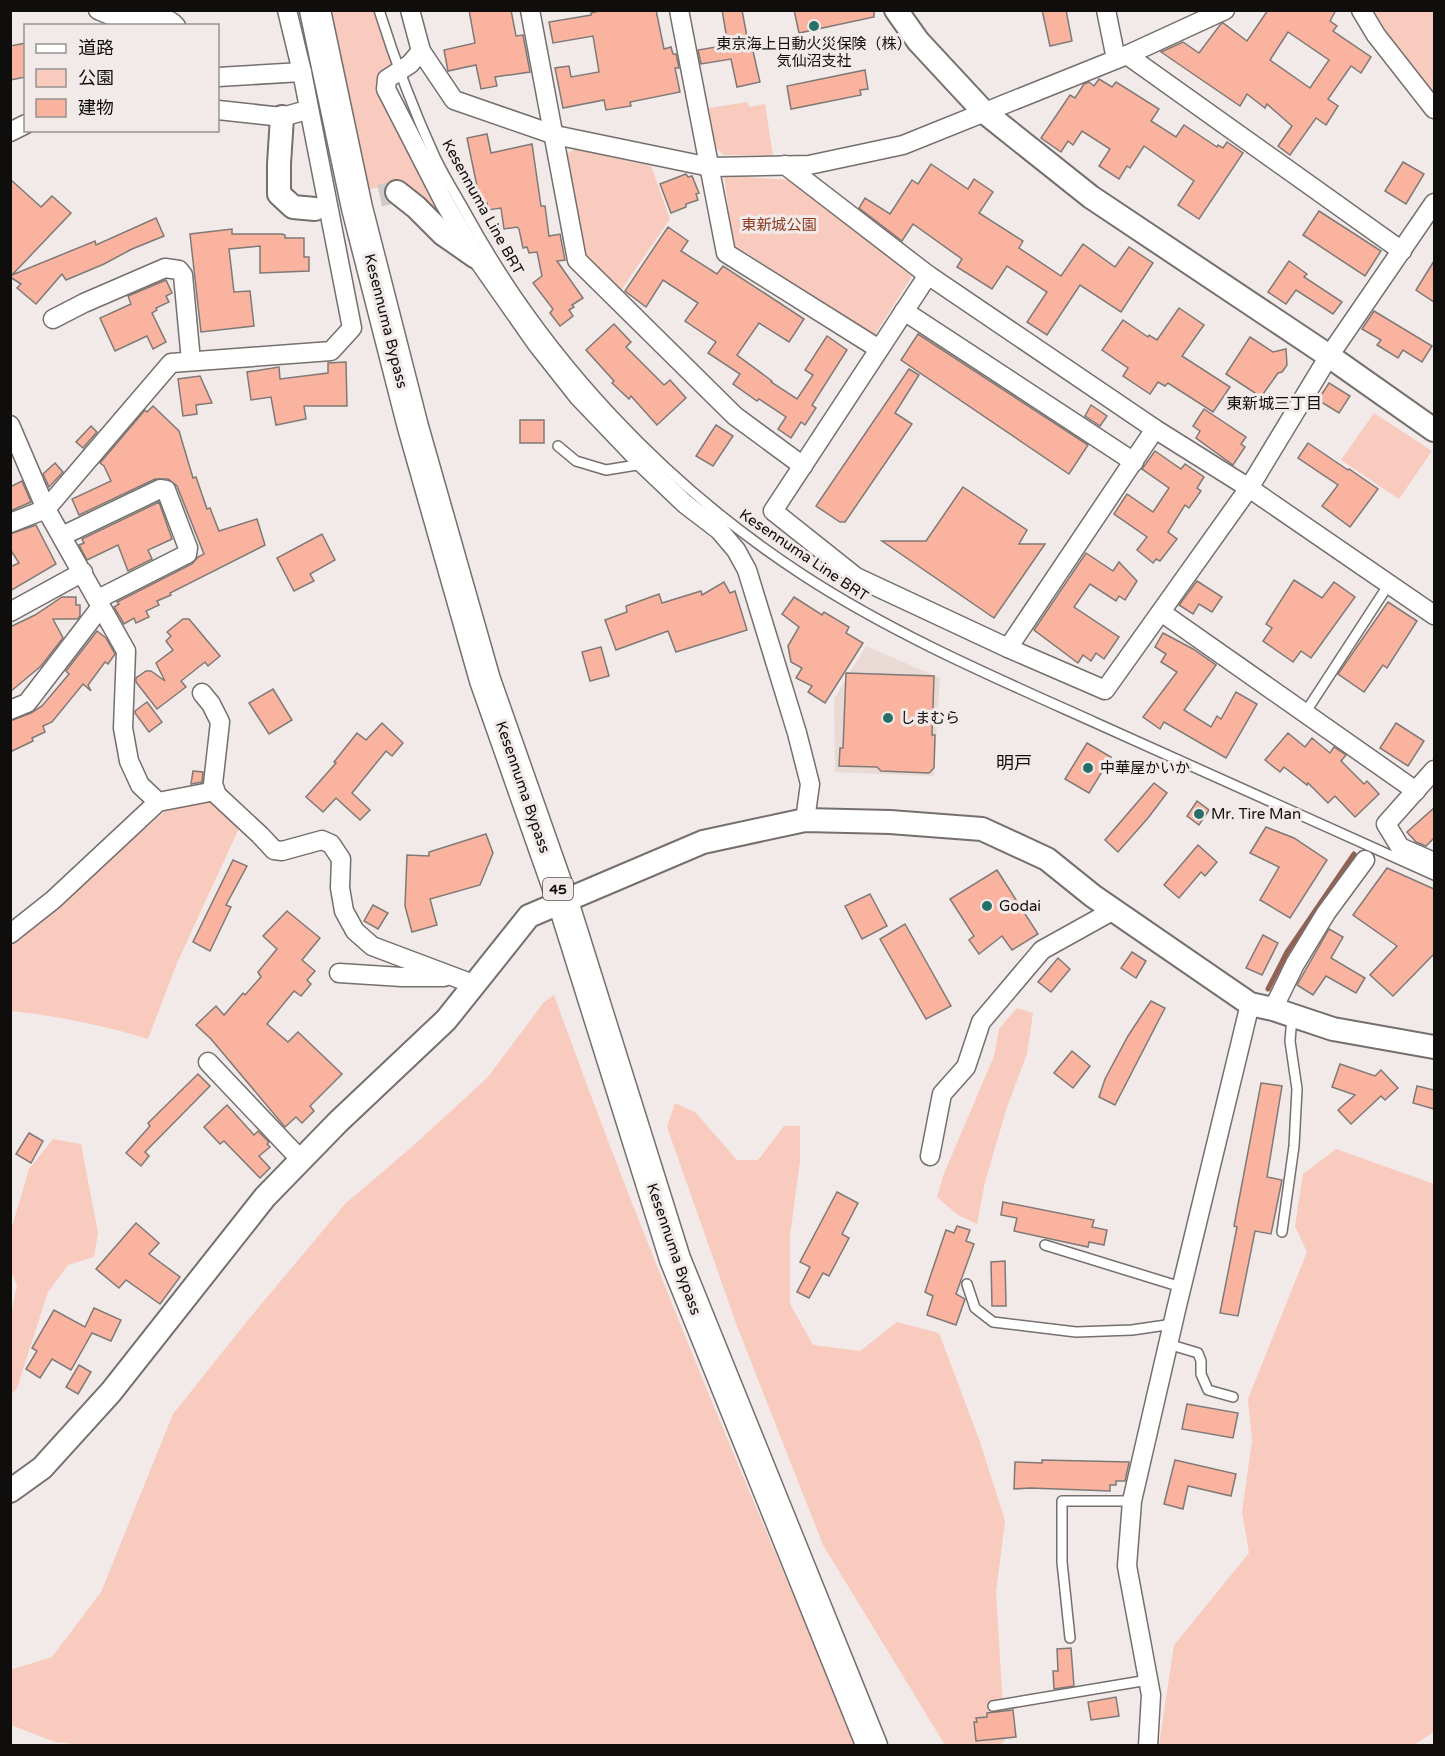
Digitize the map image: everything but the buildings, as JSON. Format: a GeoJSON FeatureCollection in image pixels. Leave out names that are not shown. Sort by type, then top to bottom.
{"type":"FeatureCollection","features":[{"type":"Feature","properties":{"kind":"highway","name":"Kesennuma Bypass"},"geometry":{"type":"LineString","coordinates":[[315,10],[357,208],[413,427],[485,680],[563,902],[675,1259],[872,1746]]}},
{"type":"Feature","properties":{"kind":"street"},"geometry":{"type":"LineString","coordinates":[[98,10],[120,18],[160,18],[175,24]]}},
{"type":"Feature","properties":{"kind":"street"},"geometry":{"type":"LineString","coordinates":[[10,523],[46,509],[171,363],[331,351],[352,328],[302,72],[287,10]]}},
{"type":"Feature","properties":{"kind":"street"},"geometry":{"type":"LineString","coordinates":[[410,10],[421,51],[454,99],[555,135],[710,167],[810,165],[903,145],[1122,57],[1225,10]]}},
{"type":"Feature","properties":{"kind":"street"},"geometry":{"type":"LineString","coordinates":[[530,10],[555,135],[576,260],[735,416],[803,465]]}},
{"type":"Feature","properties":{"kind":"street"},"geometry":{"type":"LineString","coordinates":[[679,10],[726,253],[879,349]]}},
{"type":"Feature","properties":{"kind":"street"},"geometry":{"type":"LineString","coordinates":[[896,10],[918,41],[983,111],[1091,197],[1329,356],[1434,430]]}},
{"type":"Feature","properties":{"kind":"street"},"geometry":{"type":"LineString","coordinates":[[1106,10],[1122,57],[1402,251]]}},
{"type":"Feature","properties":{"kind":"street"},"geometry":{"type":"LineString","coordinates":[[1361,10],[1376,34],[1434,109]]}},
{"type":"Feature","properties":{"kind":"street"},"geometry":{"type":"LineString","coordinates":[[421,51],[410,64],[387,79],[386,89],[444,202],[476,257],[531,336],[578,396],[685,504],[719,530],[736,550],[747,570],[797,733],[810,784],[805,820]]}},
{"type":"Feature","properties":{"kind":"street"},"geometry":{"type":"LineString","coordinates":[[219,76],[302,72]]}},
{"type":"Feature","properties":{"kind":"street"},"geometry":{"type":"LineString","coordinates":[[219,111],[282,117],[308,110]]}},
{"type":"Feature","properties":{"kind":"street"},"geometry":{"type":"LineString","coordinates":[[282,117],[279,194],[292,207],[315,209]]}},
{"type":"Feature","properties":{"kind":"street"},"geometry":{"type":"LineString","coordinates":[[10,132],[24,125]]}},
{"type":"Feature","properties":{"kind":"street"},"geometry":{"type":"LineString","coordinates":[[785,165],[928,275],[1155,429],[1249,488],[1434,615]]}},
{"type":"Feature","properties":{"kind":"street"},"geometry":{"type":"LineString","coordinates":[[397,192],[443,234],[476,257]]}},
{"type":"Feature","properties":{"kind":"street"},"geometry":{"type":"LineString","coordinates":[[928,275],[773,511],[856,577],[1104,690],[1249,488],[1329,356],[1434,203]]}},
{"type":"Feature","properties":{"kind":"street"},"geometry":{"type":"LineString","coordinates":[[53,320],[84,303],[165,268],[179,270],[183,275],[192,361]]}},
{"type":"Feature","properties":{"kind":"street"},"geometry":{"type":"LineString","coordinates":[[904,311],[1134,462]]}},
{"type":"Feature","properties":{"kind":"street"},"geometry":{"type":"LineString","coordinates":[[10,425],[46,509],[126,651],[123,728],[129,761],[140,785],[158,802]]}},
{"type":"Feature","properties":{"kind":"street"},"geometry":{"type":"LineString","coordinates":[[1008,648],[1155,429]]}},
{"type":"Feature","properties":{"kind":"street"},"geometry":{"type":"LineString","coordinates":[[10,710],[27,703],[99,604],[187,554],[188,548],[166,490],[160,489],[62,536]]}},
{"type":"Feature","properties":{"kind":"street"},"geometry":{"type":"LineString","coordinates":[[10,612],[82,572]]}},
{"type":"Feature","properties":{"kind":"street"},"geometry":{"type":"LineString","coordinates":[[1161,612],[1416,791]]}},
{"type":"Feature","properties":{"kind":"street"},"geometry":{"type":"LineString","coordinates":[[202,693],[211,704],[220,722],[213,784],[217,795],[274,850],[282,851],[322,840],[331,844],[342,859],[340,888],[344,911],[355,930],[372,946],[464,981]]}},
{"type":"Feature","properties":{"kind":"street"},"geometry":{"type":"LineString","coordinates":[[1434,770],[1386,824],[1400,847],[1434,862]]}},
{"type":"Feature","properties":{"kind":"street"},"geometry":{"type":"LineString","coordinates":[[10,934],[53,900],[158,802],[215,791]]}},
{"type":"Feature","properties":{"kind":"street"},"geometry":{"type":"LineString","coordinates":[[10,1491],[42,1468],[111,1392],[265,1197],[338,1122],[446,1020],[464,981],[529,916],[703,843],[805,820],[890,822],[982,829],[1047,859],[1114,910],[1250,1004],[1283,1012],[1333,1029],[1434,1047]]}},
{"type":"Feature","properties":{"kind":"street"},"geometry":{"type":"LineString","coordinates":[[1283,1012],[1295,964],[1326,913],[1365,860]]}},
{"type":"Feature","properties":{"kind":"street"},"geometry":{"type":"LineString","coordinates":[[930,1156],[942,1094],[966,1067],[981,1022],[1042,950],[1114,910]]}},
{"type":"Feature","properties":{"kind":"street"},"geometry":{"type":"LineString","coordinates":[[339,973],[464,981]]}},
{"type":"Feature","properties":{"kind":"street"},"geometry":{"type":"LineString","coordinates":[[1148,1746],[1151,1695],[1127,1566],[1132,1501],[1250,1004]]}},
{"type":"Feature","properties":{"kind":"street"},"geometry":{"type":"LineString","coordinates":[[208,1062],[301,1160]]}},
{"type":"Feature","properties":{"kind":"lane","name":"Kesennuma Line BRT"},"geometry":{"type":"LineString","coordinates":[[380,10],[399,70],[437,161],[482,242],[520,300],[567,362],[604,404],[668,470],[727,521],[804,576],[881,623],[977,670],[1434,875]]}},
{"type":"Feature","properties":{"kind":"lane"},"geometry":{"type":"LineString","coordinates":[[558,446],[576,461],[606,470],[644,464]]}},
{"type":"Feature","properties":{"kind":"lane"},"geometry":{"type":"LineString","coordinates":[[1305,713],[1389,584]]}},
{"type":"Feature","properties":{"kind":"lane"},"geometry":{"type":"LineString","coordinates":[[1282,1232],[1294,1146],[1297,1089],[1283,1012]]}},
{"type":"Feature","properties":{"kind":"lane"},"geometry":{"type":"LineString","coordinates":[[1045,1245],[1181,1287]]}},
{"type":"Feature","properties":{"kind":"lane"},"geometry":{"type":"LineString","coordinates":[[967,1284],[975,1308],[993,1323],[1076,1332],[1132,1330],[1173,1324]]}},
{"type":"Feature","properties":{"kind":"lane"},"geometry":{"type":"LineString","coordinates":[[1168,1344],[1198,1353],[1208,1390],[1233,1397]]}},
{"type":"Feature","properties":{"kind":"lane"},"geometry":{"type":"LineString","coordinates":[[1070,1638],[1062,1562],[1062,1502],[1132,1501]]}},
{"type":"Feature","properties":{"kind":"lane"},"geometry":{"type":"LineString","coordinates":[[993,1706],[1148,1680]]}},
{"type":"Feature","properties":{"kind":"shaded area","name":"しまむら"},"geometry":{"type":"Polygon","coordinates":[[[866,646],[940,678],[934,776],[835,772],[834,699],[866,646]]]}},
{"type":"Feature","properties":{"kind":"green space"},"geometry":{"type":"Polygon","coordinates":[[[327,11],[375,11],[393,67],[385,101],[441,214],[440,219],[434,218],[414,190],[401,183],[366,190],[327,11]]]}},
{"type":"Feature","properties":{"kind":"green space"},"geometry":{"type":"Polygon","coordinates":[[[1368,11],[1434,11],[1434,96],[1368,11]]]}},
{"type":"Feature","properties":{"kind":"green space"},"geometry":{"type":"Polygon","coordinates":[[[748,102],[749,107],[765,104],[773,156],[724,155],[715,147],[709,108],[748,102]]]}},
{"type":"Feature","properties":{"kind":"green space"},"geometry":{"type":"Polygon","coordinates":[[[575,149],[651,166],[670,219],[619,293],[585,258],[567,154],[575,149]]]}},
{"type":"Feature","properties":{"kind":"green space","name":"東新城公園"},"geometry":{"type":"Polygon","coordinates":[[[724,175],[788,180],[914,273],[874,336],[733,244],[724,175]]]}},
{"type":"Feature","properties":{"kind":"green space"},"geometry":{"type":"Polygon","coordinates":[[[1374,413],[1432,451],[1399,499],[1341,460],[1374,413]]]}},
{"type":"Feature","properties":{"kind":"green space"},"geometry":{"type":"Polygon","coordinates":[[[175,803],[212,803],[241,824],[177,963],[148,1039],[80,1022],[11,1011],[10,942],[66,901],[175,803]]]}},
{"type":"Feature","properties":{"kind":"green space"},"geometry":{"type":"Polygon","coordinates":[[[554,995],[662,1279],[857,1745],[84,1745],[55,1742],[11,1725],[10,1670],[52,1657],[101,1592],[173,1414],[345,1204],[488,1077],[544,1002],[554,995]]]}},
{"type":"Feature","properties":{"kind":"green space"},"geometry":{"type":"Polygon","coordinates":[[[1017,1008],[1033,1013],[1027,1054],[1007,1107],[985,1182],[977,1224],[958,1215],[937,1197],[943,1176],[994,1056],[999,1029],[1017,1008]]]}},
{"type":"Feature","properties":{"kind":"green space"},"geometry":{"type":"Polygon","coordinates":[[[675,1103],[696,1113],[737,1160],[758,1160],[784,1126],[800,1126],[800,1161],[790,1236],[790,1304],[813,1345],[860,1351],[897,1322],[939,1333],[980,1442],[1005,1521],[996,1592],[1005,1740],[1000,1745],[945,1745],[823,1545],[737,1326],[667,1127],[675,1103]]]}},
{"type":"Feature","properties":{"kind":"green space"},"geometry":{"type":"Polygon","coordinates":[[[53,1139],[81,1144],[98,1233],[94,1257],[68,1265],[48,1292],[17,1388],[11,1395],[11,1313],[17,1285],[11,1272],[11,1230],[29,1169],[53,1139]]]}},
{"type":"Feature","properties":{"kind":"green space"},"geometry":{"type":"Polygon","coordinates":[[[1336,1149],[1434,1184],[1434,1732],[1412,1746],[1159,1745],[1174,1645],[1249,1553],[1242,1512],[1252,1441],[1248,1399],[1307,1252],[1295,1226],[1303,1174],[1336,1149]]]}},
{"type":"Feature","properties":{"kind":"waterway"},"geometry":{"type":"LineString","coordinates":[[1268,989],[1287,952],[1354,854]]}},
{"type":"Feature","properties":{"kind":"tunnel"},"geometry":{"type":"LineString","coordinates":[[315,209],[397,192]]}},
{"type":"Feature","properties":{"kind":"place","name":"東京海上日動火災保険（株） 気仙沼支社"},"geometry":{"type":"Point","coordinates":[814,26]}},
{"type":"Feature","properties":{"kind":"place","name":"しまむら"},"geometry":{"type":"Point","coordinates":[888,718]}},
{"type":"Feature","properties":{"kind":"place","name":"中華屋かいか"},"geometry":{"type":"Point","coordinates":[1088,768]}},
{"type":"Feature","properties":{"kind":"place","name":"Mr. Tire Man"},"geometry":{"type":"Point","coordinates":[1199,814]}},
{"type":"Feature","properties":{"kind":"place","name":"Godai"},"geometry":{"type":"Point","coordinates":[987,906]}},
{"type":"Feature","properties":{"kind":"district","name":"東新城三丁目"},"geometry":{"type":"Point","coordinates":[1274,403]}},
{"type":"Feature","properties":{"kind":"district","name":"明戸"},"geometry":{"type":"Point","coordinates":[1014,763]}}]}
